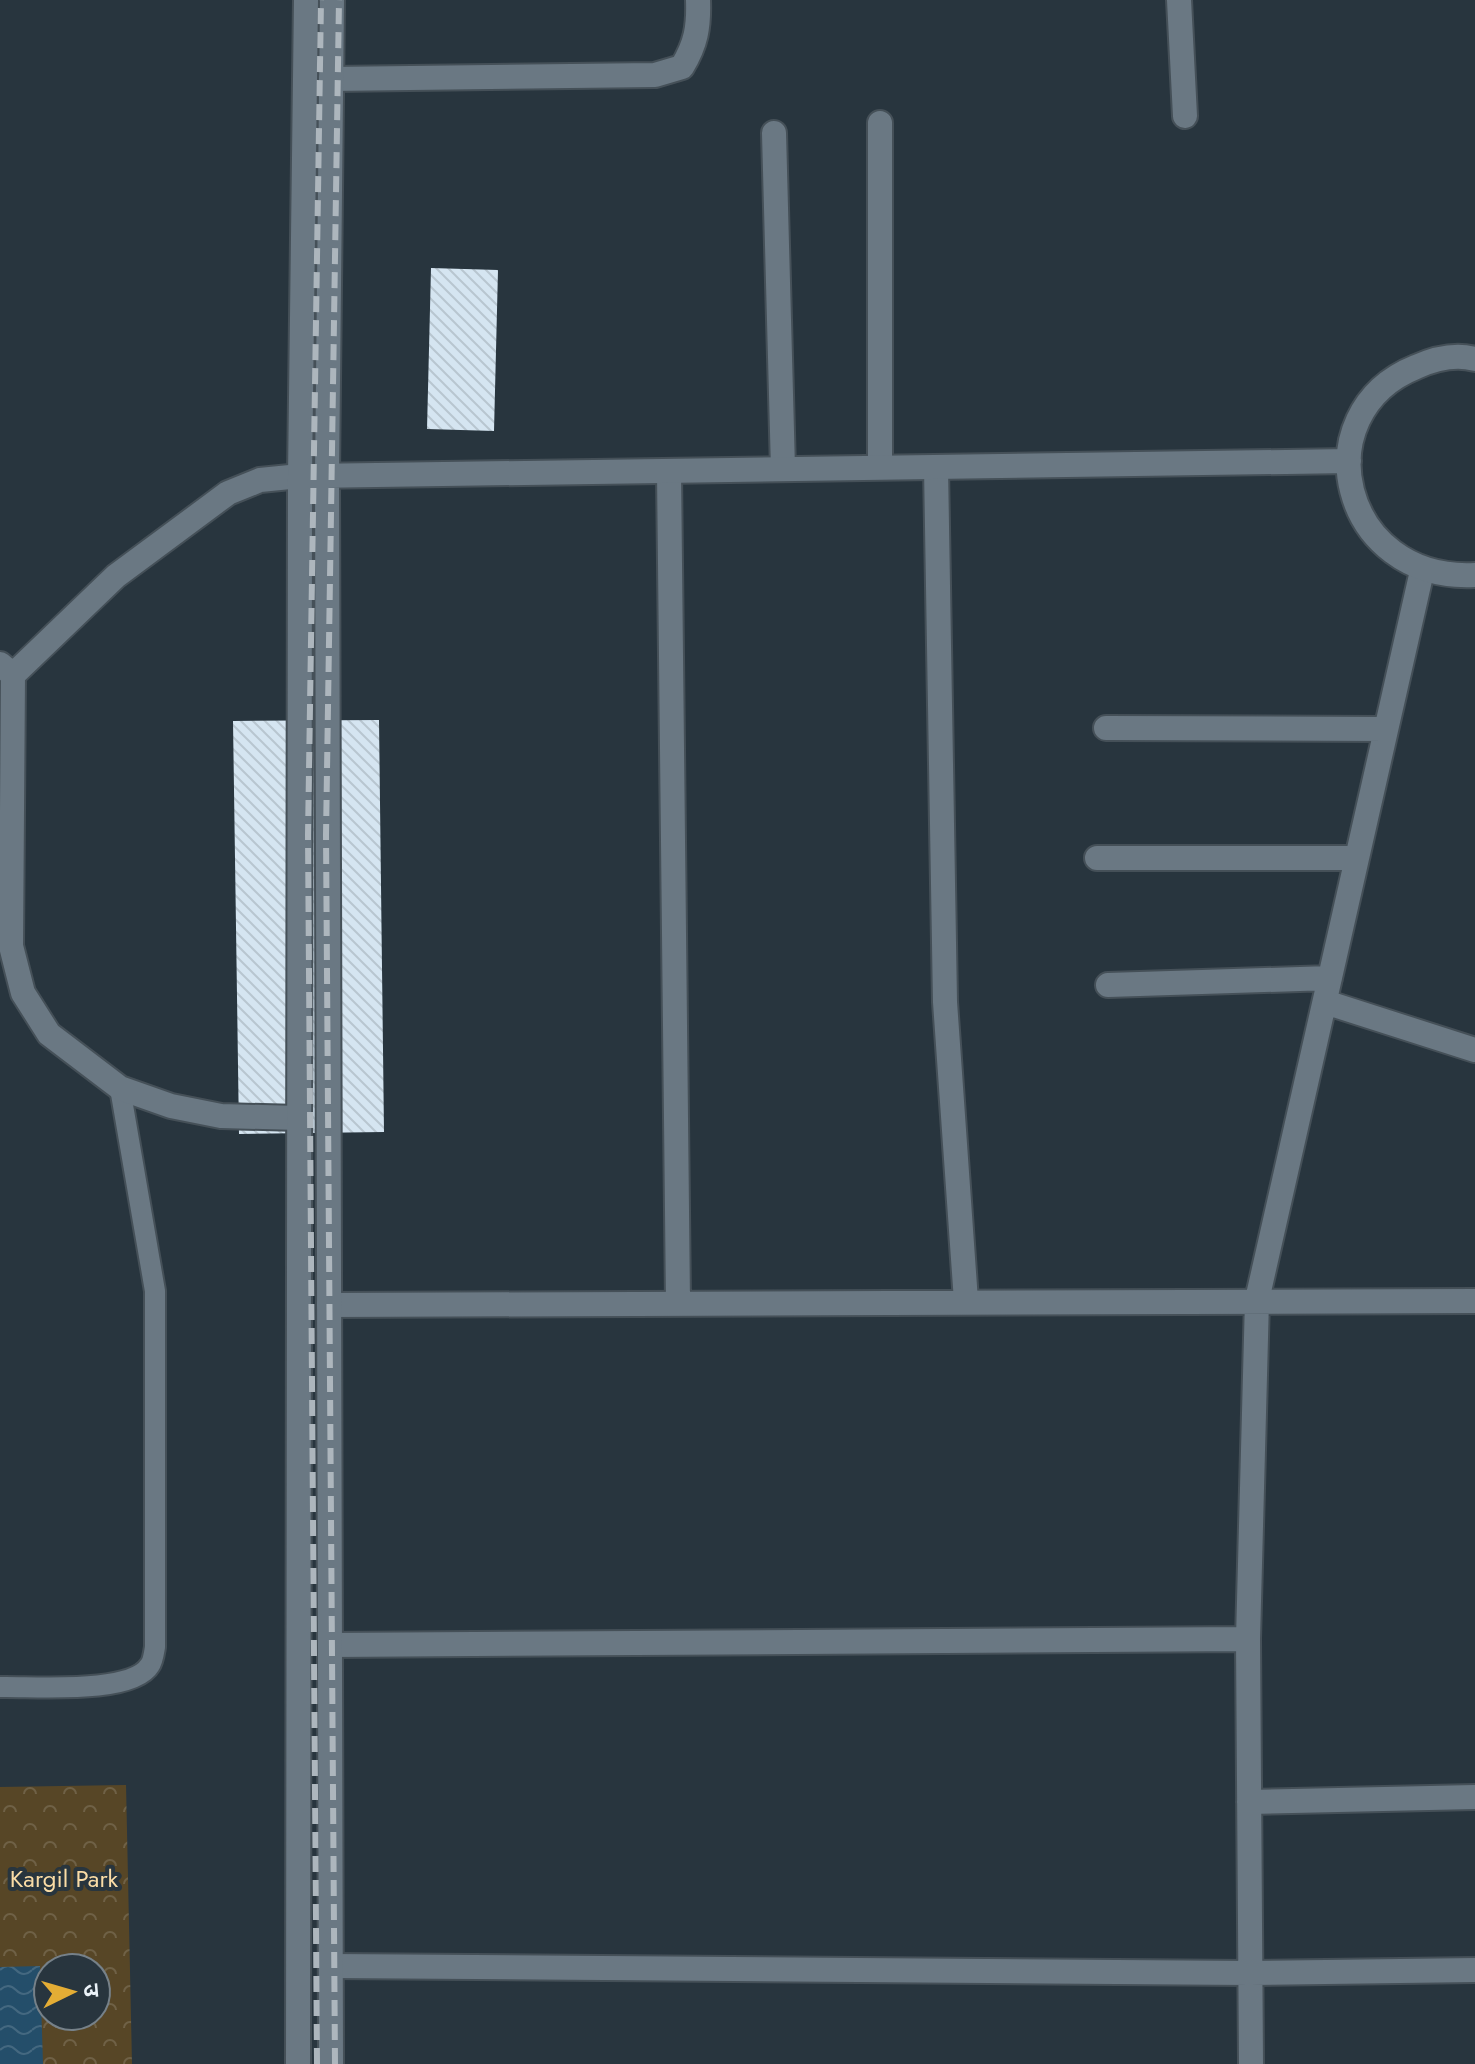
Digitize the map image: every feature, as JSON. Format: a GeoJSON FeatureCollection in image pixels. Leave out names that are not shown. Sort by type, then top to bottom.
{"type":"FeatureCollection","features":[{"type":"Feature","properties":{"kind":"street"},"geometry":{"type":"LineString","coordinates":[[298,2064],[300,476],[306,0]]}},
{"type":"Feature","properties":{"kind":"street"},"geometry":{"type":"LineString","coordinates":[[331,2064],[327,476],[332,0]]}},
{"type":"Feature","properties":{"kind":"street"},"geometry":{"type":"LineString","coordinates":[[331,79],[655,75],[682,67],[694,48],[699,24],[698,0]]}},
{"type":"Feature","properties":{"kind":"street"},"geometry":{"type":"LineString","coordinates":[[1179,0],[1185,116]]}},
{"type":"Feature","properties":{"kind":"street"},"geometry":{"type":"LineString","coordinates":[[880,123],[880,467]]}},
{"type":"Feature","properties":{"kind":"street"},"geometry":{"type":"LineString","coordinates":[[774,133],[783,469]]}},
{"type":"Feature","properties":{"kind":"street"},"geometry":{"type":"LineString","coordinates":[[1475,359],[1433,359],[1401,373],[1374,396],[1356,426],[1349,461],[1352,495],[1367,528],[1391,554],[1422,571],[1450,577],[1475,575]]}},
{"type":"Feature","properties":{"kind":"street"},"geometry":{"type":"LineString","coordinates":[[299,1118],[221,1116],[171,1106],[120,1088],[49,1034],[20,981],[11,946],[7,669],[116,576],[228,493],[260,480],[300,476],[1349,461]]}},
{"type":"Feature","properties":{"kind":"street"},"geometry":{"type":"LineString","coordinates":[[936,467],[945,1002],[966,1301]]}},
{"type":"Feature","properties":{"kind":"street"},"geometry":{"type":"LineString","coordinates":[[669,471],[678,1303]]}},
{"type":"Feature","properties":{"kind":"street"},"geometry":{"type":"LineString","coordinates":[[1251,2064],[1248,1639],[1257,1300],[1422,571]]}},
{"type":"Feature","properties":{"kind":"street"},"geometry":{"type":"LineString","coordinates":[[1106,728],[1386,729]]}},
{"type":"Feature","properties":{"kind":"street"},"geometry":{"type":"LineString","coordinates":[[1097,858],[1357,858]]}},
{"type":"Feature","properties":{"kind":"street"},"geometry":{"type":"LineString","coordinates":[[1108,985],[1330,978]]}},
{"type":"Feature","properties":{"kind":"street"},"geometry":{"type":"LineString","coordinates":[[1325,1002],[1475,1050]]}},
{"type":"Feature","properties":{"kind":"street"},"geometry":{"type":"LineString","coordinates":[[329,1305],[1475,1301]]}},
{"type":"Feature","properties":{"kind":"street"},"geometry":{"type":"LineString","coordinates":[[298,1512],[330,1509]]}},
{"type":"Feature","properties":{"kind":"street"},"geometry":{"type":"LineString","coordinates":[[330,1645],[1248,1639]]}},
{"type":"Feature","properties":{"kind":"street"},"geometry":{"type":"LineString","coordinates":[[1249,1802],[1475,1797]]}},
{"type":"Feature","properties":{"kind":"street"},"geometry":{"type":"LineString","coordinates":[[331,1966],[1250,1973],[1475,1970]]}},
{"type":"Feature","properties":{"kind":"lane"},"geometry":{"type":"LineString","coordinates":[[0,1687],[116,1685],[136,1677],[150,1666],[155,1647],[155,1291],[120,1088]]}},
{"type":"Feature","properties":{"kind":"green space","name":"Kargil Park"},"geometry":{"type":"Polygon","coordinates":[[[126,1785],[132,2064],[0,2064],[0,1787],[126,1785]]]}},
{"type":"Feature","properties":{"kind":"water"},"geometry":{"type":"Polygon","coordinates":[[[32,1966],[32,2032],[42,2032],[43,2064],[0,2064],[0,1967],[32,1966]]]}},
{"type":"Feature","properties":{"kind":"building"},"geometry":{"type":"Polygon","coordinates":[[[431,268],[498,270],[494,431],[427,429],[431,268]]]}},
{"type":"Feature","properties":{"kind":"building"},"geometry":{"type":"Polygon","coordinates":[[[379,720],[384,1132],[239,1134],[233,721],[379,720]]]}},
{"type":"Feature","properties":{"kind":"railway"},"geometry":{"type":"LineString","coordinates":[[317,2064],[308,835],[321,0]]}},
{"type":"Feature","properties":{"kind":"railway"},"geometry":{"type":"LineString","coordinates":[[335,2064],[326,835],[339,0]]}}]}
